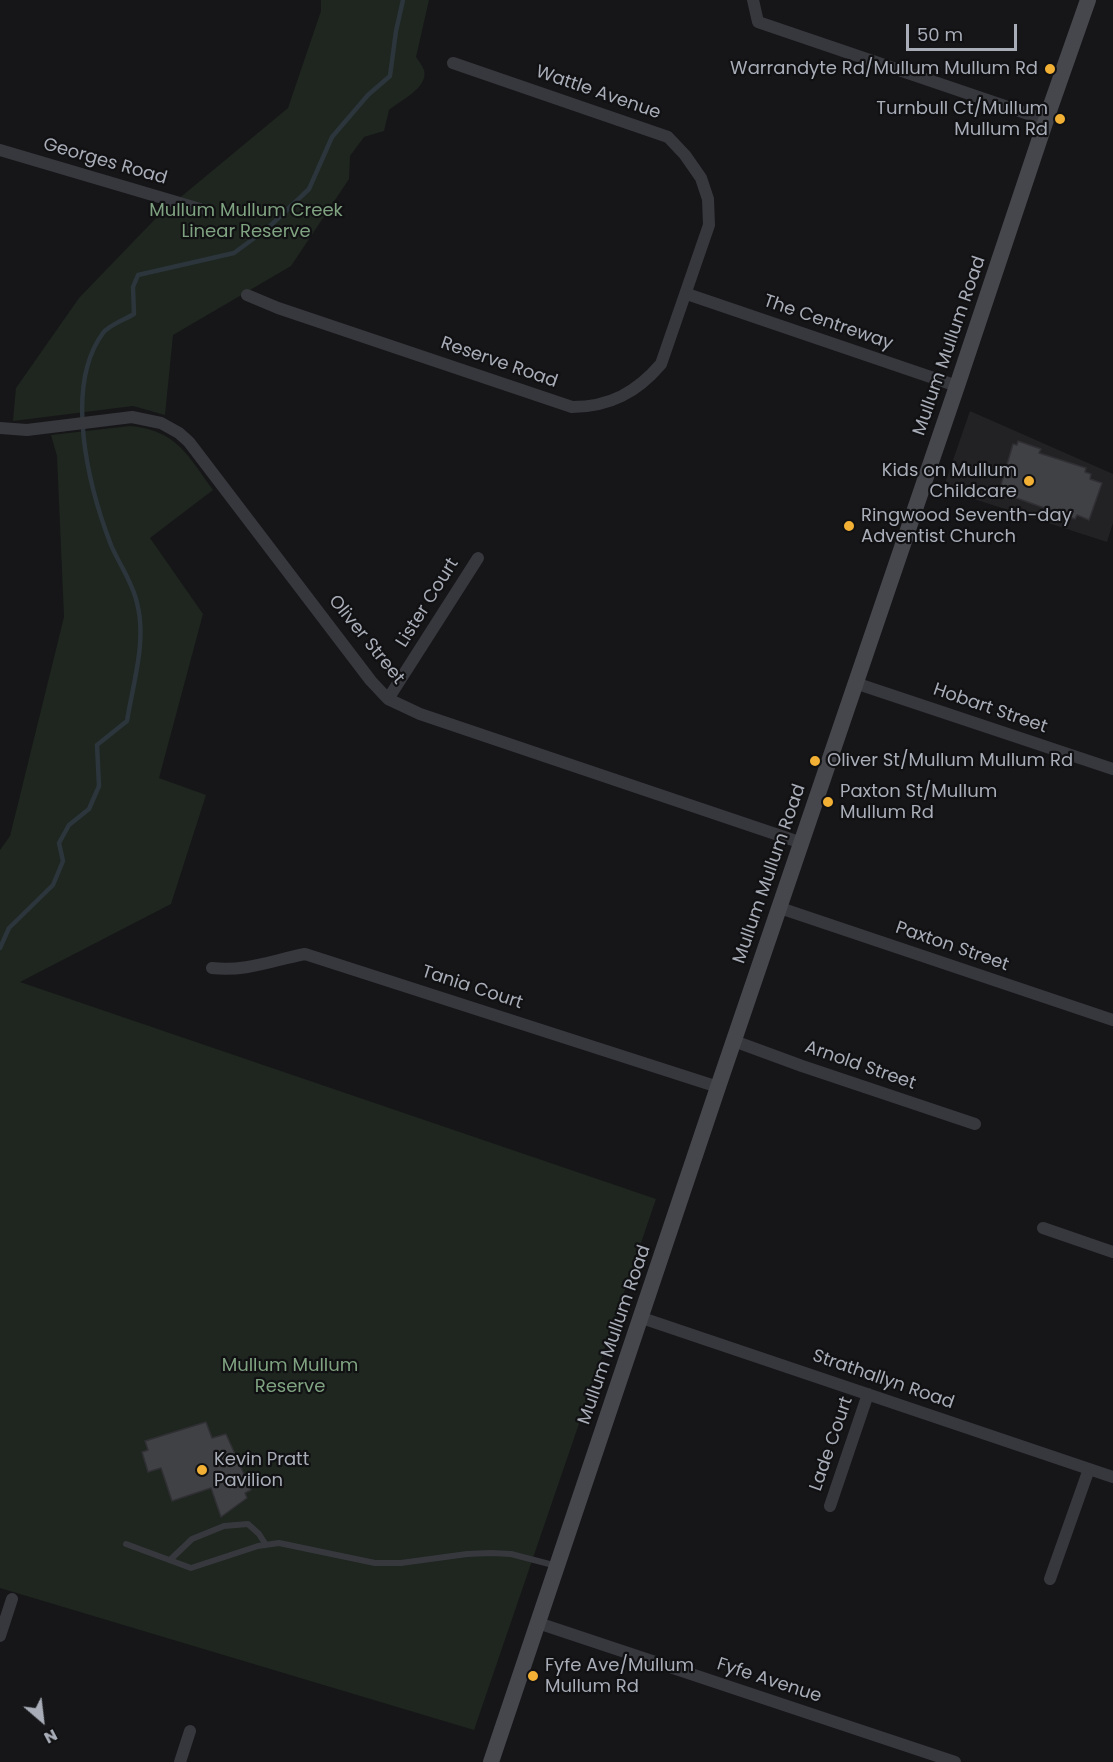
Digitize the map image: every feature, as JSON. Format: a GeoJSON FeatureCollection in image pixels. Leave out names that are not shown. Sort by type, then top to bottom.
{"type":"FeatureCollection","features":[{"type":"Feature","properties":{"kind":"street"},"geometry":{"type":"LineString","coordinates":[[753,0],[758,22],[1046,120]]}},
{"type":"Feature","properties":{"kind":"street","name":"Mullum Mullum Road"},"geometry":{"type":"LineString","coordinates":[[491,1762],[1088,0]]}},
{"type":"Feature","properties":{"kind":"street","name":"Wattle Avenue"},"geometry":{"type":"LineString","coordinates":[[453,63],[668,136],[701,178],[708,199],[709,225],[687,294]]}},
{"type":"Feature","properties":{"kind":"street","name":"Georges Road"},"geometry":{"type":"LineString","coordinates":[[0,150],[200,209]]}},
{"type":"Feature","properties":{"kind":"street","name":"Reserve Road"},"geometry":{"type":"LineString","coordinates":[[247,295],[278,308],[572,407],[588,407],[627,395],[647,380],[661,364],[687,294]]}},
{"type":"Feature","properties":{"kind":"street","name":"The Centreway"},"geometry":{"type":"LineString","coordinates":[[687,294],[957,386]]}},
{"type":"Feature","properties":{"kind":"street","name":"Oliver Street"},"geometry":{"type":"LineString","coordinates":[[0,429],[27,430],[132,417],[152,420],[170,427],[189,442],[371,681],[388,699],[420,714],[802,843]]}},
{"type":"Feature","properties":{"kind":"street","name":"Lister Court"},"geometry":{"type":"LineString","coordinates":[[388,699],[478,558]]}},
{"type":"Feature","properties":{"kind":"street","name":"Hobart Street"},"geometry":{"type":"LineString","coordinates":[[855,683],[1113,769]]}},
{"type":"Feature","properties":{"kind":"street","name":"Paxton Street"},"geometry":{"type":"LineString","coordinates":[[780,908],[1113,1020]]}},
{"type":"Feature","properties":{"kind":"street","name":"Tania Court"},"geometry":{"type":"LineString","coordinates":[[212,968],[231,970],[250,968],[305,954],[718,1087]]}},
{"type":"Feature","properties":{"kind":"street","name":"Arnold Street"},"geometry":{"type":"LineString","coordinates":[[734,1041],[975,1124]]}},
{"type":"Feature","properties":{"kind":"street"},"geometry":{"type":"LineString","coordinates":[[1043,1228],[1113,1252]]}},
{"type":"Feature","properties":{"kind":"street","name":"Strathallyn Road"},"geometry":{"type":"LineString","coordinates":[[642,1318],[1113,1477]]}},
{"type":"Feature","properties":{"kind":"street","name":"Lade Court"},"geometry":{"type":"LineString","coordinates":[[830,1506],[868,1394]]}},
{"type":"Feature","properties":{"kind":"street"},"geometry":{"type":"LineString","coordinates":[[1050,1579],[1089,1469]]}},
{"type":"Feature","properties":{"kind":"street"},"geometry":{"type":"LineString","coordinates":[[0,1636],[12,1599]]}},
{"type":"Feature","properties":{"kind":"street","name":"Fyfe Avenue"},"geometry":{"type":"LineString","coordinates":[[538,1623],[955,1762]]}},
{"type":"Feature","properties":{"kind":"street"},"geometry":{"type":"LineString","coordinates":[[180,1762],[190,1731]]}},
{"type":"Feature","properties":{"kind":"lane"},"geometry":{"type":"LineString","coordinates":[[170,1560],[192,1539],[224,1526],[248,1524],[259,1534],[266,1545]]}},
{"type":"Feature","properties":{"kind":"lane"},"geometry":{"type":"LineString","coordinates":[[126,1544],[191,1568],[279,1543],[375,1563],[401,1563],[491,1553],[511,1554],[557,1566]]}},
{"type":"Feature","properties":{"kind":"shaded area","name":"Kids on Mullum Childcare"},"geometry":{"type":"Polygon","coordinates":[[[970,411],[1113,474],[1113,523],[1107,542],[943,489],[970,411]]]}},
{"type":"Feature","properties":{"kind":"green space","name":"Mullum Mullum Creek Linear Reserve"},"geometry":{"type":"Polygon","coordinates":[[[321,0],[429,0],[416,57],[424,70],[424,77],[418,88],[389,110],[384,131],[364,137],[350,156],[349,179],[291,266],[173,335],[165,415],[133,406],[13,421],[16,388],[79,298],[159,215],[288,108],[321,11],[321,0]]]}},
{"type":"Feature","properties":{"kind":"green space","name":"Mullum Mullum Reserve"},"geometry":{"type":"Polygon","coordinates":[[[130,426],[159,433],[170,439],[188,456],[213,490],[150,538],[203,614],[159,778],[206,795],[171,904],[20,982],[656,1199],[474,1730],[0,1588],[0,850],[10,836],[64,617],[57,456],[51,435],[130,426]]]}},
{"type":"Feature","properties":{"kind":"building"},"geometry":{"type":"Polygon","coordinates":[[[1018,441],[1041,449],[1039,453],[1086,468],[1085,472],[1091,474],[1090,479],[1102,483],[1089,520],[1077,515],[1075,519],[1008,495],[1010,489],[1001,485],[1013,444],[1017,445],[1018,441]]]}},
{"type":"Feature","properties":{"kind":"building","name":"Kevin Pratt Pavilion"},"geometry":{"type":"Polygon","coordinates":[[[206,1422],[212,1438],[226,1434],[251,1490],[245,1493],[247,1498],[221,1517],[211,1488],[172,1501],[161,1468],[148,1472],[142,1452],[148,1450],[145,1441],[206,1422]]]}},
{"type":"Feature","properties":{"kind":"waterway"},"geometry":{"type":"LineString","coordinates":[[0,948],[9,928],[53,885],[63,861],[59,843],[69,825],[89,809],[99,786],[97,745],[127,721],[138,662],[140,617],[137,603],[111,545],[88,467],[82,409],[84,381],[91,355],[106,330],[134,314],[133,287],[138,275],[234,253],[268,228],[309,189],[332,137],[368,95],[390,76],[403,0]]}},
{"type":"Feature","properties":{"kind":"place","name":"Warrandyte Rd/Mullum Mullum Rd"},"geometry":{"type":"Point","coordinates":[1050,69]}},
{"type":"Feature","properties":{"kind":"place","name":"Turnbull Ct/Mullum Mullum Rd"},"geometry":{"type":"Point","coordinates":[1060,119]}},
{"type":"Feature","properties":{"kind":"place","name":"Kids on Mullum Childcare"},"geometry":{"type":"Point","coordinates":[1029,481]}},
{"type":"Feature","properties":{"kind":"place","name":"Ringwood Seventh-day Adventist Church"},"geometry":{"type":"Point","coordinates":[849,526]}},
{"type":"Feature","properties":{"kind":"place","name":"Oliver St/Mullum Mullum Rd"},"geometry":{"type":"Point","coordinates":[815,761]}},
{"type":"Feature","properties":{"kind":"place","name":"Paxton St/Mullum Mullum Rd"},"geometry":{"type":"Point","coordinates":[828,802]}},
{"type":"Feature","properties":{"kind":"place","name":"Kevin Pratt Pavilion"},"geometry":{"type":"Point","coordinates":[202,1470]}},
{"type":"Feature","properties":{"kind":"place","name":"Fyfe Ave/Mullum Mullum Rd"},"geometry":{"type":"Point","coordinates":[533,1676]}}]}
